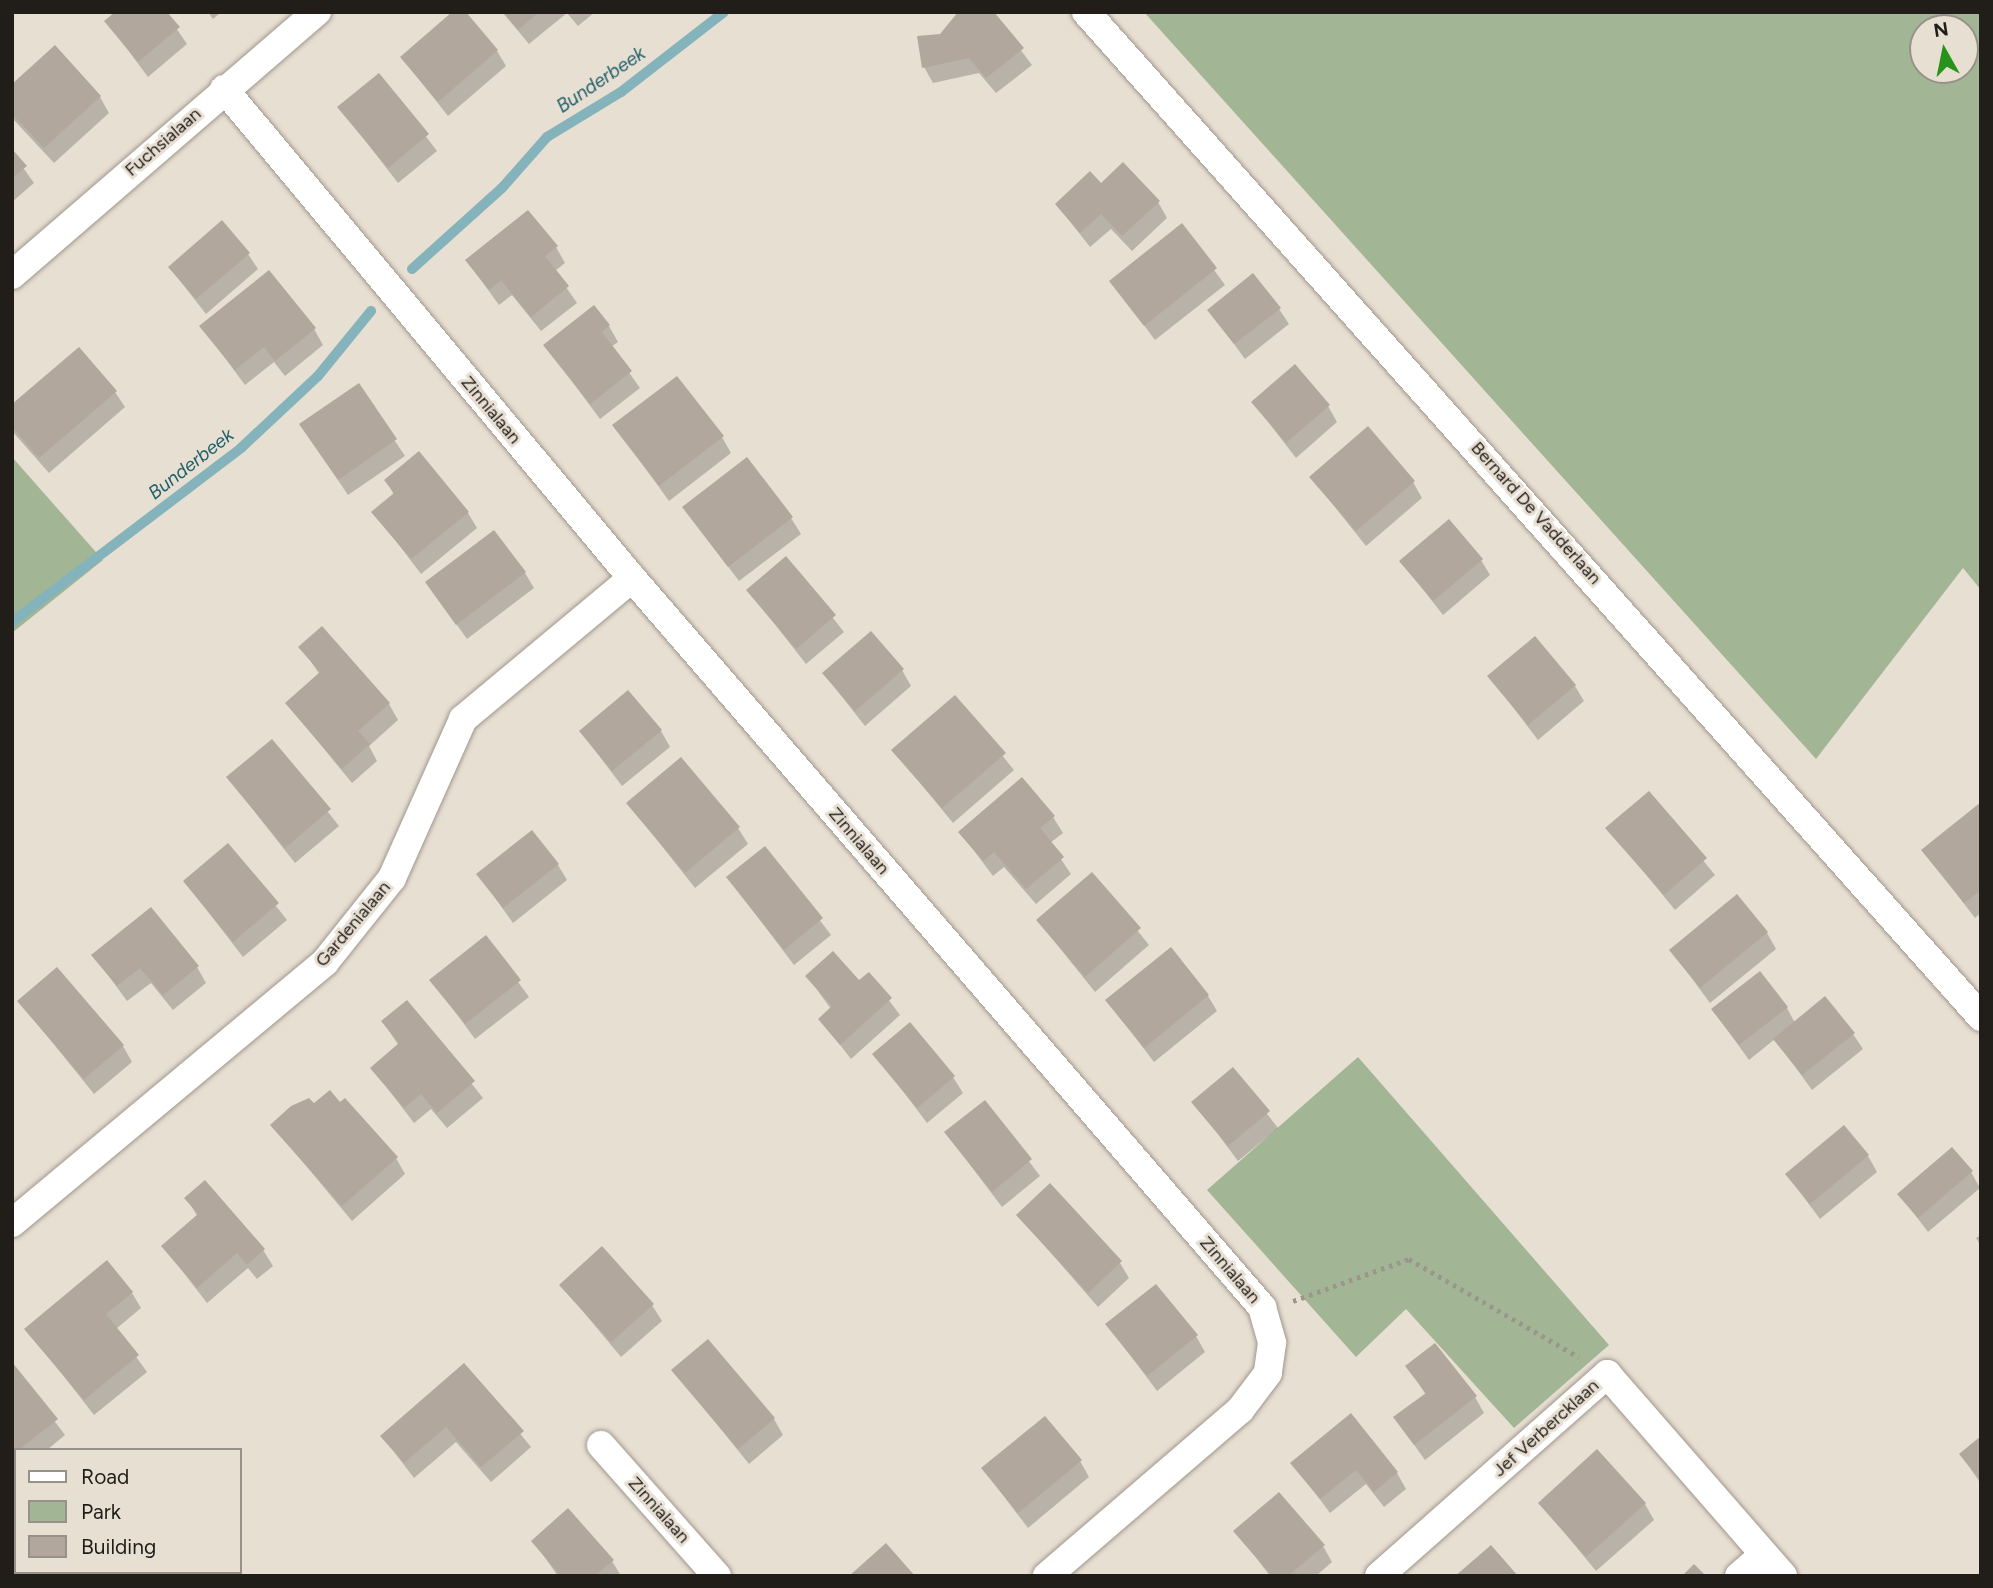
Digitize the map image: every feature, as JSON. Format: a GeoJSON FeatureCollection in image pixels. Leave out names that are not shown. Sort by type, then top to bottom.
{"type":"FeatureCollection","features":[{"type":"Feature","properties":{"kind":"street","name":"Fuchsialaan"},"geometry":{"type":"LineString","coordinates":[[12,275],[224,89],[317,12]]}},
{"type":"Feature","properties":{"kind":"street","name":"Bernard De Vadderlaan"},"geometry":{"type":"LineString","coordinates":[[1086,12],[1981,1017]]}},
{"type":"Feature","properties":{"kind":"street","name":"Zinnialaan"},"geometry":{"type":"LineString","coordinates":[[224,89],[632,578],[1262,1307],[1272,1343],[1268,1373],[1240,1410],[1047,1576]]}},
{"type":"Feature","properties":{"kind":"street","name":"Gardenialaan"},"geometry":{"type":"LineString","coordinates":[[12,1223],[325,962],[392,878],[463,719],[632,578]]}},
{"type":"Feature","properties":{"kind":"street","name":"Jef Verbercklaan"},"geometry":{"type":"LineString","coordinates":[[1379,1576],[1606,1374],[1783,1576]]}},
{"type":"Feature","properties":{"kind":"street","name":"Zinnialaan"},"geometry":{"type":"LineString","coordinates":[[601,1445],[717,1576]]}},
{"type":"Feature","properties":{"kind":"street"},"geometry":{"type":"LineString","coordinates":[[1739,1576],[1764,1554]]}},
{"type":"Feature","properties":{"kind":"path"},"geometry":{"type":"LineString","coordinates":[[1262,1307],[1272,1310],[1409,1259],[1606,1374]]}},
{"type":"Feature","properties":{"kind":"green space"},"geometry":{"type":"Polygon","coordinates":[[[1144,12],[1981,12],[1981,590],[1963,568],[1816,759],[1144,12]]]}},
{"type":"Feature","properties":{"kind":"green space"},"geometry":{"type":"Polygon","coordinates":[[[12,457],[103,560],[12,633],[12,457]]]}},
{"type":"Feature","properties":{"kind":"green space"},"geometry":{"type":"Polygon","coordinates":[[[1358,1057],[1609,1345],[1514,1428],[1406,1309],[1356,1357],[1207,1190],[1358,1057]]]}},
{"type":"Feature","properties":{"kind":"building"},"geometry":{"type":"Polygon","coordinates":[[[115,12],[167,12],[180,27],[138,62],[104,21],[115,12]]]}},
{"type":"Feature","properties":{"kind":"building"},"geometry":{"type":"Polygon","coordinates":[[[452,12],[466,12],[498,50],[438,102],[400,57],[452,12]]]}},
{"type":"Feature","properties":{"kind":"building"},"geometry":{"type":"Polygon","coordinates":[[[504,12],[539,12],[518,30],[504,12]]]}},
{"type":"Feature","properties":{"kind":"building"},"geometry":{"type":"Polygon","coordinates":[[[958,12],[994,12],[1024,48],[986,78],[969,58],[922,68],[917,36],[940,34],[958,12]]]}},
{"type":"Feature","properties":{"kind":"building"},"geometry":{"type":"Polygon","coordinates":[[[55,45],[101,96],[44,148],[12,114],[12,84],[55,45]]]}},
{"type":"Feature","properties":{"kind":"building"},"geometry":{"type":"Polygon","coordinates":[[[379,73],[429,134],[388,168],[337,107],[379,73]]]}},
{"type":"Feature","properties":{"kind":"building"},"geometry":{"type":"Polygon","coordinates":[[[12,149],[27,166],[12,178],[12,149]]]}},
{"type":"Feature","properties":{"kind":"building"},"geometry":{"type":"Polygon","coordinates":[[[1123,162],[1160,201],[1122,236],[1101,214],[1080,233],[1055,204],[1090,171],[1101,183],[1123,162]]]}},
{"type":"Feature","properties":{"kind":"building"},"geometry":{"type":"Polygon","coordinates":[[[528,210],[558,246],[545,256],[569,286],[531,317],[501,280],[489,290],[465,260],[528,210]]]}},
{"type":"Feature","properties":{"kind":"building"},"geometry":{"type":"Polygon","coordinates":[[[222,220],[250,253],[196,299],[168,267],[222,220]]]}},
{"type":"Feature","properties":{"kind":"building"},"geometry":{"type":"Polygon","coordinates":[[[1182,223],[1217,268],[1144,326],[1109,281],[1182,223]]]}},
{"type":"Feature","properties":{"kind":"building"},"geometry":{"type":"Polygon","coordinates":[[[269,270],[316,328],[275,361],[264,347],[235,370],[199,326],[269,270]]]}},
{"type":"Feature","properties":{"kind":"building"},"geometry":{"type":"Polygon","coordinates":[[[1253,273],[1281,308],[1234,344],[1207,310],[1253,273]]]}},
{"type":"Feature","properties":{"kind":"building"},"geometry":{"type":"Polygon","coordinates":[[[594,305],[610,325],[602,332],[632,371],[590,404],[543,345],[594,305]]]}},
{"type":"Feature","properties":{"kind":"building"},"geometry":{"type":"Polygon","coordinates":[[[79,347],[117,391],[39,458],[12,427],[12,404],[79,347]]]}},
{"type":"Feature","properties":{"kind":"building"},"geometry":{"type":"Polygon","coordinates":[[[1295,364],[1330,405],[1286,443],[1251,402],[1295,364]]]}},
{"type":"Feature","properties":{"kind":"building"},"geometry":{"type":"Polygon","coordinates":[[[677,376],[724,436],[659,486],[612,425],[677,376]]]}},
{"type":"Feature","properties":{"kind":"building"},"geometry":{"type":"Polygon","coordinates":[[[359,383],[397,439],[338,480],[299,424],[359,383]]]}},
{"type":"Feature","properties":{"kind":"building"},"geometry":{"type":"Polygon","coordinates":[[[1368,426],[1415,481],[1356,531],[1309,477],[1368,426]]]}},
{"type":"Feature","properties":{"kind":"building"},"geometry":{"type":"Polygon","coordinates":[[[419,451],[469,512],[411,559],[371,512],[394,493],[384,480],[419,451]]]}},
{"type":"Feature","properties":{"kind":"building"},"geometry":{"type":"Polygon","coordinates":[[[747,457],[793,517],[728,567],[682,507],[747,457]]]}},
{"type":"Feature","properties":{"kind":"building"},"geometry":{"type":"Polygon","coordinates":[[[1449,519],[1483,559],[1433,601],[1399,561],[1449,519]]]}},
{"type":"Feature","properties":{"kind":"building"},"geometry":{"type":"Polygon","coordinates":[[[494,530],[526,572],[456,625],[425,582],[494,530]]]}},
{"type":"Feature","properties":{"kind":"building"},"geometry":{"type":"Polygon","coordinates":[[[786,556],[836,615],[796,649],[746,590],[786,556]]]}},
{"type":"Feature","properties":{"kind":"building"},"geometry":{"type":"Polygon","coordinates":[[[322,626],[390,703],[358,731],[370,744],[342,769],[285,703],[320,672],[298,647],[322,626]]]}},
{"type":"Feature","properties":{"kind":"building"},"geometry":{"type":"Polygon","coordinates":[[[871,631],[904,669],[855,711],[822,673],[871,631]]]}},
{"type":"Feature","properties":{"kind":"building"},"geometry":{"type":"Polygon","coordinates":[[[1535,636],[1576,685],[1528,725],[1487,676],[1535,636]]]}},
{"type":"Feature","properties":{"kind":"building"},"geometry":{"type":"Polygon","coordinates":[[[628,690],[662,730],[612,771],[579,731],[628,690]]]}},
{"type":"Feature","properties":{"kind":"building"},"geometry":{"type":"Polygon","coordinates":[[[955,695],[1006,753],[942,808],[891,750],[955,695]]]}},
{"type":"Feature","properties":{"kind":"building"},"geometry":{"type":"Polygon","coordinates":[[[272,739],[331,809],[285,848],[226,777],[272,739]]]}},
{"type":"Feature","properties":{"kind":"building"},"geometry":{"type":"Polygon","coordinates":[[[681,757],[740,827],[685,873],[626,803],[681,757]]]}},
{"type":"Feature","properties":{"kind":"building"},"geometry":{"type":"Polygon","coordinates":[[[1022,777],[1055,816],[1040,828],[1064,857],[1026,889],[994,852],[983,861],[958,832],[1022,777]]]}},
{"type":"Feature","properties":{"kind":"building"},"geometry":{"type":"Polygon","coordinates":[[[1649,791],[1707,858],[1664,895],[1605,828],[1649,791]]]}},
{"type":"Feature","properties":{"kind":"building"},"geometry":{"type":"Polygon","coordinates":[[[1981,802],[1981,890],[1964,903],[1921,850],[1981,802]]]}},
{"type":"Feature","properties":{"kind":"building"},"geometry":{"type":"Polygon","coordinates":[[[532,830],[559,864],[503,908],[476,874],[532,830]]]}},
{"type":"Feature","properties":{"kind":"building"},"geometry":{"type":"Polygon","coordinates":[[[228,843],[279,903],[233,942],[183,881],[228,843]]]}},
{"type":"Feature","properties":{"kind":"building"},"geometry":{"type":"Polygon","coordinates":[[[765,846],[823,918],[784,950],[726,877],[765,846]]]}},
{"type":"Feature","properties":{"kind":"building"},"geometry":{"type":"Polygon","coordinates":[[[1092,872],[1141,928],[1085,977],[1036,920],[1092,872]]]}},
{"type":"Feature","properties":{"kind":"building"},"geometry":{"type":"Polygon","coordinates":[[[1737,894],[1768,932],[1700,988],[1669,950],[1737,894]]]}},
{"type":"Feature","properties":{"kind":"building"},"geometry":{"type":"Polygon","coordinates":[[[151,907],[199,966],[163,995],[140,968],[117,986],[91,955],[151,907]]]}},
{"type":"Feature","properties":{"kind":"building"},"geometry":{"type":"Polygon","coordinates":[[[486,935],[521,980],[465,1024],[429,980],[486,935]]]}},
{"type":"Feature","properties":{"kind":"building"},"geometry":{"type":"Polygon","coordinates":[[[1171,947],[1209,995],[1144,1048],[1105,1000],[1171,947]]]}},
{"type":"Feature","properties":{"kind":"building"},"geometry":{"type":"Polygon","coordinates":[[[833,951],[859,980],[869,972],[892,998],[840,1045],[818,1019],[832,1006],[805,976],[833,951]]]}},
{"type":"Feature","properties":{"kind":"building"},"geometry":{"type":"Polygon","coordinates":[[[57,967],[124,1045],[84,1079],[17,1001],[57,967]]]}},
{"type":"Feature","properties":{"kind":"building"},"geometry":{"type":"Polygon","coordinates":[[[1760,971],[1788,1007],[1739,1045],[1711,1009],[1760,971]]]}},
{"type":"Feature","properties":{"kind":"building"},"geometry":{"type":"Polygon","coordinates":[[[1825,996],[1855,1033],[1802,1075],[1773,1039],[1825,996]]]}},
{"type":"Feature","properties":{"kind":"building"},"geometry":{"type":"Polygon","coordinates":[[[407,1000],[475,1081],[437,1113],[421,1094],[404,1108],[370,1068],[399,1043],[381,1021],[407,1000]]]}},
{"type":"Feature","properties":{"kind":"building"},"geometry":{"type":"Polygon","coordinates":[[[910,1022],[955,1076],[917,1108],[872,1054],[910,1022]]]}},
{"type":"Feature","properties":{"kind":"building"},"geometry":{"type":"Polygon","coordinates":[[[1233,1067],[1270,1111],[1228,1146],[1191,1102],[1233,1067]]]}},
{"type":"Feature","properties":{"kind":"building"},"geometry":{"type":"Polygon","coordinates":[[[330,1090],[340,1102],[345,1098],[398,1157],[342,1206],[270,1125],[291,1106],[309,1098],[314,1103],[330,1090]]]}},
{"type":"Feature","properties":{"kind":"building"},"geometry":{"type":"Polygon","coordinates":[[[985,1100],[1032,1159],[992,1192],[944,1132],[985,1100]]]}},
{"type":"Feature","properties":{"kind":"building"},"geometry":{"type":"Polygon","coordinates":[[[1844,1125],[1869,1155],[1810,1204],[1785,1174],[1844,1125]]]}},
{"type":"Feature","properties":{"kind":"building"},"geometry":{"type":"Polygon","coordinates":[[[1952,1147],[1973,1171],[1918,1218],[1897,1194],[1952,1147]]]}},
{"type":"Feature","properties":{"kind":"building"},"geometry":{"type":"Polygon","coordinates":[[[205,1180],[265,1249],[247,1265],[237,1253],[197,1288],[161,1246],[198,1214],[184,1198],[205,1180]]]}},
{"type":"Feature","properties":{"kind":"building"},"geometry":{"type":"Polygon","coordinates":[[[1050,1183],[1122,1261],[1088,1293],[1016,1215],[1050,1183]]]}},
{"type":"Feature","properties":{"kind":"building"},"geometry":{"type":"Polygon","coordinates":[[[602,1246],[654,1304],[611,1342],[559,1285],[602,1246]]]}},
{"type":"Feature","properties":{"kind":"building"},"geometry":{"type":"Polygon","coordinates":[[[107,1260],[133,1292],[106,1314],[139,1355],[84,1400],[24,1329],[107,1260]]]}},
{"type":"Feature","properties":{"kind":"building"},"geometry":{"type":"Polygon","coordinates":[[[1156,1284],[1198,1335],[1147,1376],[1105,1324],[1156,1284]]]}},
{"type":"Feature","properties":{"kind":"building"},"geometry":{"type":"Polygon","coordinates":[[[708,1339],[775,1418],[738,1449],[671,1370],[708,1339]]]}},
{"type":"Feature","properties":{"kind":"building"},"geometry":{"type":"Polygon","coordinates":[[[1435,1343],[1477,1396],[1414,1445],[1393,1417],[1426,1393],[1405,1366],[1435,1343]]]}},
{"type":"Feature","properties":{"kind":"building"},"geometry":{"type":"Polygon","coordinates":[[[12,1362],[58,1419],[21,1448],[14,1448],[12,1455],[12,1362]]]}},
{"type":"Feature","properties":{"kind":"building"},"geometry":{"type":"Polygon","coordinates":[[[464,1363],[524,1431],[481,1467],[446,1427],[404,1463],[380,1436],[464,1363]]]}},
{"type":"Feature","properties":{"kind":"building"},"geometry":{"type":"Polygon","coordinates":[[[1351,1413],[1398,1472],[1374,1492],[1356,1470],[1320,1499],[1290,1463],[1351,1413]]]}},
{"type":"Feature","properties":{"kind":"building"},"geometry":{"type":"Polygon","coordinates":[[[1045,1416],[1082,1460],[1018,1513],[981,1468],[1045,1416]]]}},
{"type":"Feature","properties":{"kind":"building"},"geometry":{"type":"Polygon","coordinates":[[[1981,1436],[1981,1481],[1959,1454],[1981,1436]]]}},
{"type":"Feature","properties":{"kind":"building"},"geometry":{"type":"Polygon","coordinates":[[[1597,1449],[1646,1503],[1586,1557],[1538,1503],[1597,1449]]]}},
{"type":"Feature","properties":{"kind":"building"},"geometry":{"type":"Polygon","coordinates":[[[1279,1492],[1325,1545],[1288,1576],[1272,1576],[1233,1531],[1279,1492]]]}},
{"type":"Feature","properties":{"kind":"building"},"geometry":{"type":"Polygon","coordinates":[[[568,1508],[614,1560],[595,1576],[561,1576],[531,1541],[568,1508]]]}},
{"type":"Feature","properties":{"kind":"building"},"geometry":{"type":"Polygon","coordinates":[[[886,1543],[915,1576],[849,1576],[886,1543]]]}},
{"type":"Feature","properties":{"kind":"building"},"geometry":{"type":"Polygon","coordinates":[[[1491,1545],[1518,1576],[1455,1576],[1461,1571],[1491,1545]]]}},
{"type":"Feature","properties":{"kind":"building"},"geometry":{"type":"Polygon","coordinates":[[[1694,1564],[1706,1576],[1682,1576],[1694,1564]]]}},
{"type":"Feature","properties":{"kind":"building"},"geometry":{"type":"Polygon","coordinates":[[[30,1574],[88,1574],[29,1576],[30,1574]]]}},
{"type":"Feature","properties":{"kind":"waterway","name":"Bunderbeek"},"geometry":{"type":"LineString","coordinates":[[412,269],[502,188],[547,137],[621,92],[724,12]]}},
{"type":"Feature","properties":{"kind":"waterway","name":"Bunderbeek"},"geometry":{"type":"LineString","coordinates":[[12,622],[241,448],[318,376],[371,311]]}}]}
